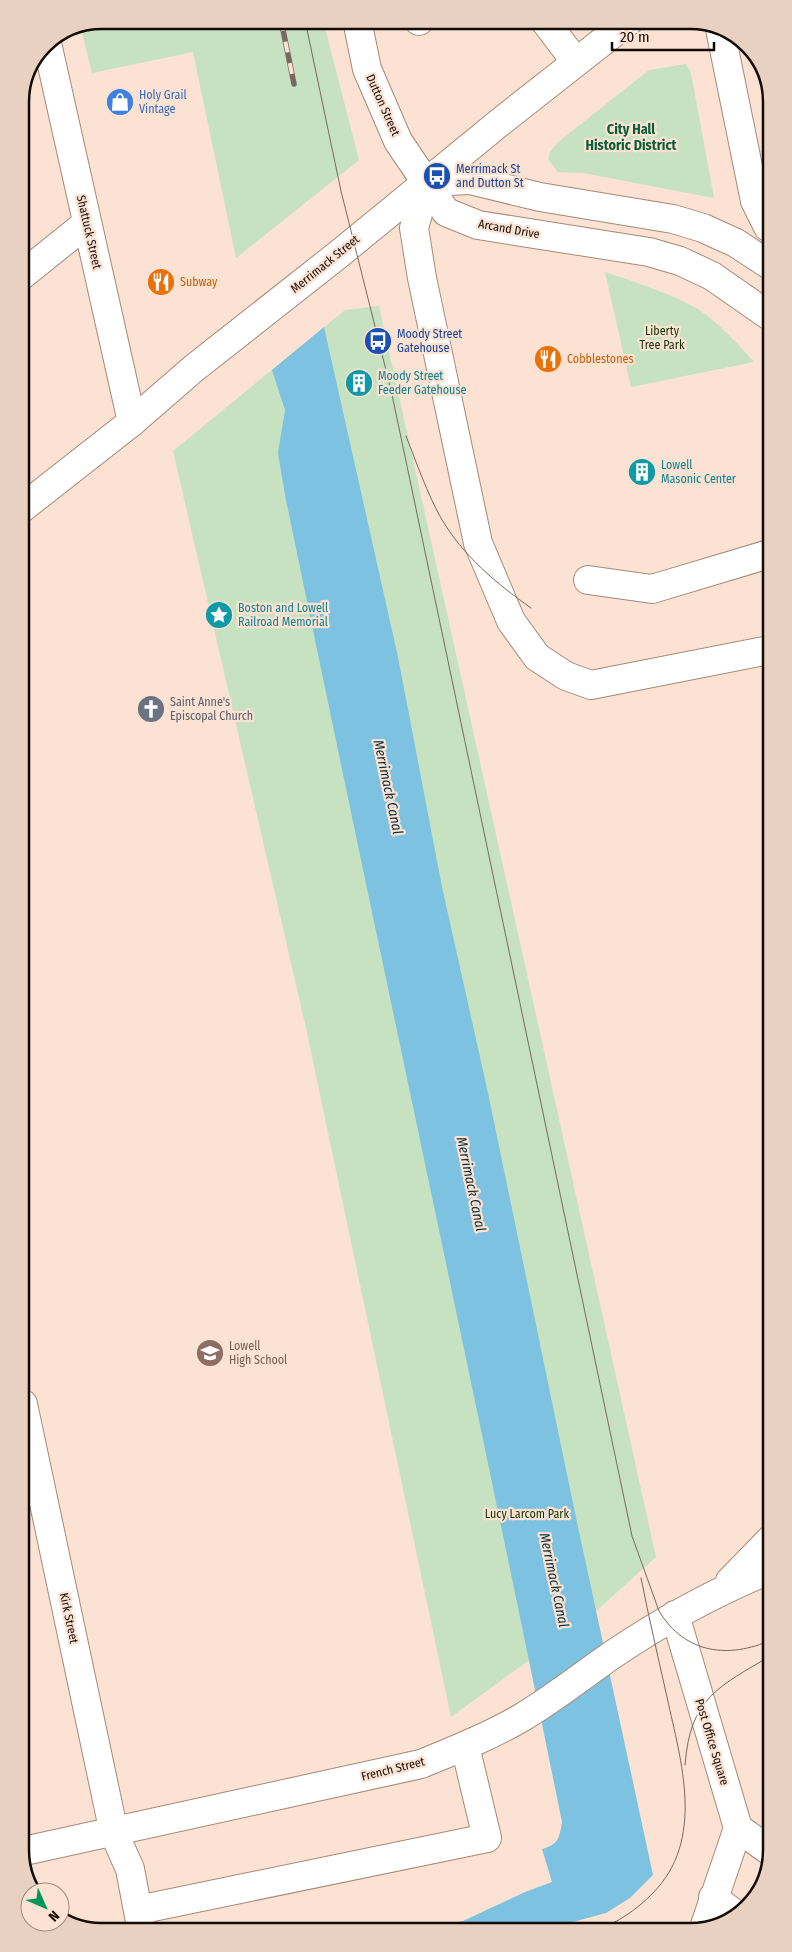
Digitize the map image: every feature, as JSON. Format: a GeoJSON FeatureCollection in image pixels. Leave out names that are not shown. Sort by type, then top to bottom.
{"type":"FeatureCollection","features":[{"type":"Feature","properties":{"kind":"main road","name":"Dutton Street"},"geometry":{"type":"LineString","coordinates":[[359,29],[367,69],[398,141],[427,182]]}},
{"type":"Feature","properties":{"kind":"main road"},"geometry":{"type":"LineString","coordinates":[[551,29],[576,62]]}},
{"type":"Feature","properties":{"kind":"main road","name":"Merrimack Street"},"geometry":{"type":"LineString","coordinates":[[29,503],[132,422],[193,369],[618,29]]}},
{"type":"Feature","properties":{"kind":"main road"},"geometry":{"type":"LineString","coordinates":[[721,36],[755,201],[763,217]]}},
{"type":"Feature","properties":{"kind":"main road","name":"Shattuck Street"},"geometry":{"type":"LineString","coordinates":[[49,52],[132,422]]}},
{"type":"Feature","properties":{"kind":"main road"},"geometry":{"type":"LineString","coordinates":[[763,261],[736,243],[703,228],[673,219],[540,197],[470,180],[427,182],[414,228],[422,278],[478,543],[511,621],[537,657],[566,676],[591,685],[763,651]]}},
{"type":"Feature","properties":{"kind":"main road","name":"Arcand Drive"},"geometry":{"type":"LineString","coordinates":[[427,182],[446,212],[478,225],[649,252],[680,261],[712,276],[763,311]]}},
{"type":"Feature","properties":{"kind":"main road"},"geometry":{"type":"LineString","coordinates":[[29,269],[87,222]]}},
{"type":"Feature","properties":{"kind":"main road"},"geometry":{"type":"LineString","coordinates":[[588,580],[652,590],[763,556]]}},
{"type":"Feature","properties":{"kind":"main road","name":"Kirk Street"},"geometry":{"type":"LineString","coordinates":[[29,1463],[34,1512],[114,1832],[130,1869],[140,1921]]}},
{"type":"Feature","properties":{"kind":"main road"},"geometry":{"type":"LineString","coordinates":[[722,1589],[763,1547]]}},
{"type":"Feature","properties":{"kind":"main road"},"geometry":{"type":"LineString","coordinates":[[722,1589],[763,1572]]}},
{"type":"Feature","properties":{"kind":"main road","name":"French Street"},"geometry":{"type":"LineString","coordinates":[[29,1850],[421,1764],[466,1746],[522,1718],[614,1654],[675,1615],[722,1589]]}},
{"type":"Feature","properties":{"kind":"main road","name":"Post Office Square"},"geometry":{"type":"LineString","coordinates":[[675,1615],[738,1828]]}},
{"type":"Feature","properties":{"kind":"main road"},"geometry":{"type":"LineString","coordinates":[[140,1921],[487,1838],[466,1746]]}},
{"type":"Feature","properties":{"kind":"main road"},"geometry":{"type":"LineString","coordinates":[[706,1921],[738,1828],[763,1846]]}},
{"type":"Feature","properties":{"kind":"main road"},"geometry":{"type":"LineString","coordinates":[[713,1897],[731,1911]]}},
{"type":"Feature","properties":{"kind":"green space"},"geometry":{"type":"Polygon","coordinates":[[[325,29],[359,160],[236,258],[193,52],[92,73],[82,32],[88,30],[325,29]]]}},
{"type":"Feature","properties":{"kind":"green space"},"geometry":{"type":"Polygon","coordinates":[[[686,64],[691,73],[714,198],[583,173],[558,172],[548,159],[550,152],[557,143],[649,70],[686,64]]]}},
{"type":"Feature","properties":{"kind":"green space","name":"Liberty Tree Park"},"geometry":{"type":"Polygon","coordinates":[[[605,272],[666,294],[698,309],[721,327],[754,362],[631,387],[605,272]]]}},
{"type":"Feature","properties":{"kind":"green space","name":"Lucy Larcom Park"},"geometry":{"type":"Polygon","coordinates":[[[379,306],[656,1557],[595,1612],[451,1717],[306,1028],[173,451],[345,310],[379,306]]]}},
{"type":"Feature","properties":{"kind":"water","name":"Merrimack Canal"},"geometry":{"type":"Polygon","coordinates":[[[324,327],[398,657],[442,887],[488,1093],[575,1513],[653,1875],[630,1898],[606,1913],[568,1923],[454,1923],[463,1921],[525,1892],[552,1882],[542,1849],[555,1843],[562,1822],[285,495],[278,453],[285,410],[272,370],[324,327]]]}},
{"type":"Feature","properties":{"kind":"tram line"},"geometry":{"type":"LineString","coordinates":[[307,29],[341,191],[391,390],[632,1536],[659,1611],[682,1636],[695,1644],[709,1649],[724,1651],[739,1650],[763,1643]]}},
{"type":"Feature","properties":{"kind":"tram line"},"geometry":{"type":"LineString","coordinates":[[406,436],[431,499],[459,545],[481,568],[531,608]]}},
{"type":"Feature","properties":{"kind":"tram line"},"geometry":{"type":"LineString","coordinates":[[613,1923],[640,1905],[652,1894],[669,1873],[679,1850],[684,1825],[683,1774],[641,1578]]}},
{"type":"Feature","properties":{"kind":"tram line"},"geometry":{"type":"LineString","coordinates":[[685,1765],[688,1742],[700,1709],[722,1686],[763,1660]]}},
{"type":"Feature","properties":{"kind":"railway"},"geometry":{"type":"LineString","coordinates":[[283,29],[294,84]]}},
{"type":"Feature","properties":{"kind":"place","name":"Holy Grail Vintage"},"geometry":{"type":"Point","coordinates":[120,102]}},
{"type":"Feature","properties":{"kind":"place","name":"Merrimack St and Dutton St"},"geometry":{"type":"Point","coordinates":[437,176]}},
{"type":"Feature","properties":{"kind":"place","name":"Subway"},"geometry":{"type":"Point","coordinates":[161,282]}},
{"type":"Feature","properties":{"kind":"place","name":"Moody Street Gatehouse"},"geometry":{"type":"Point","coordinates":[378,341]}},
{"type":"Feature","properties":{"kind":"place","name":"Cobblestones"},"geometry":{"type":"Point","coordinates":[548,359]}},
{"type":"Feature","properties":{"kind":"place","name":"Moody Street Feeder Gatehouse"},"geometry":{"type":"Point","coordinates":[359,383]}},
{"type":"Feature","properties":{"kind":"place","name":"Lowell Masonic Center"},"geometry":{"type":"Point","coordinates":[642,472]}},
{"type":"Feature","properties":{"kind":"place","name":"Boston and Lowell Railroad Memorial"},"geometry":{"type":"Point","coordinates":[219,615]}},
{"type":"Feature","properties":{"kind":"place","name":"Saint Anne's Episcopal Church"},"geometry":{"type":"Point","coordinates":[151,709]}},
{"type":"Feature","properties":{"kind":"place","name":"Lowell High School"},"geometry":{"type":"Point","coordinates":[210,1353]}},
{"type":"Feature","properties":{"kind":"district","name":"City Hall Historic District"},"geometry":{"type":"Point","coordinates":[631,138]}}]}
